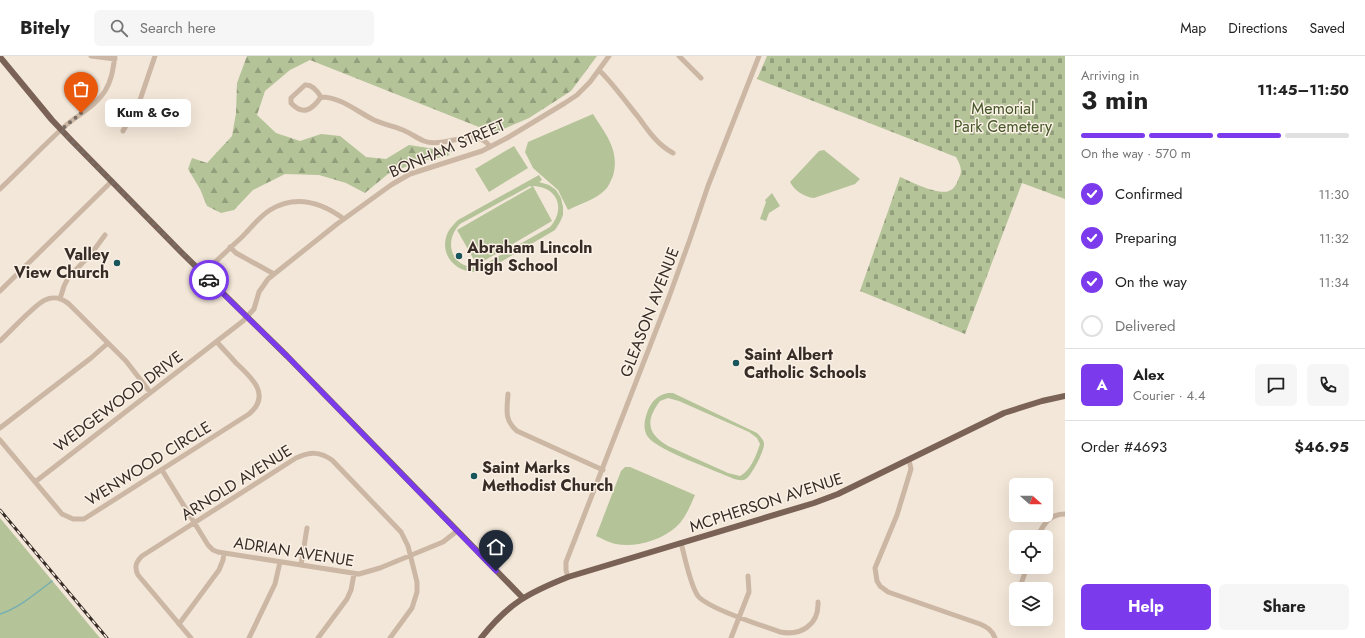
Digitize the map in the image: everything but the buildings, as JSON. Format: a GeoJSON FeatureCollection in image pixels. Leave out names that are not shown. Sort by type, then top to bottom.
{"type":"FeatureCollection","features":[{"type":"Feature","properties":{"kind":"main road"},"geometry":{"type":"LineString","coordinates":[[0,57],[61,130],[203,274],[287,356],[522,597]]}},
{"type":"Feature","properties":{"kind":"main road","name":"MCPHERSON AVENUE"},"geometry":{"type":"LineString","coordinates":[[482,638],[502,614],[522,597],[568,577],[814,503],[838,494],[1004,413],[1042,401],[1065,396]]}},
{"type":"Feature","properties":{"kind":"street"},"geometry":{"type":"LineString","coordinates":[[0,189],[61,130],[102,96],[111,77],[115,57],[91,56]]}},
{"type":"Feature","properties":{"kind":"street"},"geometry":{"type":"LineString","coordinates":[[124,131],[140,100],[156,56]]}},
{"type":"Feature","properties":{"kind":"street","name":"BONHAM STREET"},"geometry":{"type":"LineString","coordinates":[[248,317],[254,309],[259,292],[263,285],[274,274],[344,219],[391,185],[410,174],[467,157],[490,147],[565,103],[582,90],[600,71],[609,56]]}},
{"type":"Feature","properties":{"kind":"street"},"geometry":{"type":"LineString","coordinates":[[679,56],[701,78]]}},
{"type":"Feature","properties":{"kind":"street","name":"GLEASON AVENUE"},"geometry":{"type":"LineString","coordinates":[[568,577],[566,562],[603,470],[690,239],[708,186],[759,56]]}},
{"type":"Feature","properties":{"kind":"street"},"geometry":{"type":"LineString","coordinates":[[600,71],[609,80],[654,137],[666,149],[673,153]]}},
{"type":"Feature","properties":{"kind":"street"},"geometry":{"type":"LineString","coordinates":[[321,98],[311,86],[307,85],[292,98],[291,103],[297,109],[305,110],[310,109],[321,98],[333,98],[373,119],[403,130],[426,142],[442,143],[464,138],[480,138],[486,141],[490,147]]}},
{"type":"Feature","properties":{"kind":"street"},"geometry":{"type":"LineString","coordinates":[[0,291],[112,181]]}},
{"type":"Feature","properties":{"kind":"street"},"geometry":{"type":"LineString","coordinates":[[203,274],[269,211],[283,204],[312,202],[331,209],[344,219]]}},
{"type":"Feature","properties":{"kind":"street"},"geometry":{"type":"LineString","coordinates":[[60,299],[68,278],[91,254],[105,234]]}},
{"type":"Feature","properties":{"kind":"street"},"geometry":{"type":"LineString","coordinates":[[230,248],[236,253],[274,274]]}},
{"type":"Feature","properties":{"kind":"street"},"geometry":{"type":"LineString","coordinates":[[0,341],[40,302],[52,298],[60,299],[69,304],[108,343],[126,362],[150,392]]}},
{"type":"Feature","properties":{"kind":"street","name":"WEDGEWOOD DRIVE"},"geometry":{"type":"LineString","coordinates":[[35,482],[248,317]]}},
{"type":"Feature","properties":{"kind":"street","name":"WENWOOD CIRCLE"},"geometry":{"type":"LineString","coordinates":[[0,440],[62,514],[68,518],[77,520],[88,516],[249,414],[256,407],[259,391],[257,385],[217,342]]}},
{"type":"Feature","properties":{"kind":"street"},"geometry":{"type":"LineString","coordinates":[[0,428],[91,358],[108,343]]}},
{"type":"Feature","properties":{"kind":"street"},"geometry":{"type":"LineString","coordinates":[[508,394],[507,416],[512,426],[518,431],[603,470]]}},
{"type":"Feature","properties":{"kind":"street","name":"ARNOLD AVENUE"},"geometry":{"type":"LineString","coordinates":[[191,638],[138,575],[136,566],[137,562],[142,556],[296,458],[308,453],[316,452],[332,460],[401,532],[408,546],[417,582],[416,597],[412,608],[390,638]]}},
{"type":"Feature","properties":{"kind":"street"},"geometry":{"type":"LineString","coordinates":[[909,460],[911,469],[896,516],[876,564],[875,576],[877,581],[880,586],[888,592],[980,624],[988,628],[995,638]]}},
{"type":"Feature","properties":{"kind":"street","name":"ADRIAN AVENUE"},"geometry":{"type":"LineString","coordinates":[[162,470],[209,547],[224,553],[354,574],[367,572],[443,542],[456,531]]}},
{"type":"Feature","properties":{"kind":"street"},"geometry":{"type":"LineString","coordinates":[[1041,530],[1048,520],[1056,515],[1065,514]]}},
{"type":"Feature","properties":{"kind":"street"},"geometry":{"type":"LineString","coordinates":[[301,565],[307,528]]}},
{"type":"Feature","properties":{"kind":"street"},"geometry":{"type":"LineString","coordinates":[[681,543],[693,586],[699,596],[710,605],[780,632],[794,633],[802,631],[810,626],[818,612],[818,602]]}},
{"type":"Feature","properties":{"kind":"street"},"geometry":{"type":"LineString","coordinates":[[179,624],[219,570],[224,553]]}},
{"type":"Feature","properties":{"kind":"street"},"geometry":{"type":"LineString","coordinates":[[249,638],[275,584],[280,562]]}},
{"type":"Feature","properties":{"kind":"street"},"geometry":{"type":"LineString","coordinates":[[318,638],[347,599],[351,590],[354,574]]}},
{"type":"Feature","properties":{"kind":"street"},"geometry":{"type":"LineString","coordinates":[[731,638],[749,592],[748,576]]}},
{"type":"Feature","properties":{"kind":"green space"},"geometry":{"type":"Polygon","coordinates":[[[247,56],[597,56],[571,91],[529,118],[494,133],[310,60],[290,70],[265,91],[257,115],[276,133],[300,141],[321,134],[340,136],[366,157],[386,159],[409,145],[435,149],[455,148],[448,156],[420,161],[388,174],[365,193],[346,183],[319,175],[285,174],[253,190],[234,210],[221,213],[207,206],[200,189],[188,169],[192,158],[207,163],[232,136],[236,113],[237,83],[247,56]]]}},
{"type":"Feature","properties":{"kind":"green space","name":"Memorial Park Cemetery"},"geometry":{"type":"Polygon","coordinates":[[[767,56],[1065,56],[1065,199],[1022,183],[965,334],[860,291],[900,177],[933,190],[946,192],[954,187],[961,171],[956,157],[757,79],[767,56]]]}},
{"type":"Feature","properties":{"kind":"green space"},"geometry":{"type":"Polygon","coordinates":[[[593,114],[607,136],[613,150],[615,167],[613,176],[608,186],[602,193],[568,210],[558,190],[533,168],[525,152],[528,142],[593,114]]]}},
{"type":"Feature","properties":{"kind":"green space"},"geometry":{"type":"Polygon","coordinates":[[[514,146],[528,168],[489,192],[475,169],[514,146]]]}},
{"type":"Feature","properties":{"kind":"green space"},"geometry":{"type":"Polygon","coordinates":[[[824,150],[860,179],[855,184],[814,198],[803,195],[797,191],[790,182],[819,151],[824,150]]]}},
{"type":"Feature","properties":{"kind":"green space"},"geometry":{"type":"Polygon","coordinates":[[[539,175],[542,180],[539,182],[549,185],[556,190],[561,198],[563,207],[563,215],[555,230],[487,270],[478,272],[469,272],[461,269],[449,258],[445,241],[451,227],[458,220],[539,175]],[[530,186],[460,224],[454,232],[451,241],[451,249],[459,262],[473,267],[483,265],[550,227],[558,213],[557,200],[548,190],[542,187],[533,186],[552,221],[477,265],[457,230],[532,187],[530,186]]]}},
{"type":"Feature","properties":{"kind":"green space"},"geometry":{"type":"Polygon","coordinates":[[[772,193],[780,206],[769,213],[766,221],[760,219],[766,202],[765,200],[772,193]]]}},
{"type":"Feature","properties":{"kind":"green space"},"geometry":{"type":"Polygon","coordinates":[[[673,393],[757,433],[763,440],[764,446],[758,462],[749,477],[743,480],[734,479],[675,454],[663,448],[648,437],[644,425],[648,409],[654,400],[664,394],[673,393]],[[668,398],[660,401],[655,408],[652,414],[650,426],[656,436],[668,446],[728,473],[740,476],[744,473],[753,462],[757,453],[760,444],[757,438],[749,432],[679,401],[668,398]]]}},
{"type":"Feature","properties":{"kind":"green space"},"geometry":{"type":"Polygon","coordinates":[[[625,467],[630,467],[695,495],[682,520],[670,532],[648,542],[631,545],[608,542],[596,536],[621,471],[625,467]]]}},
{"type":"Feature","properties":{"kind":"green space"},"geometry":{"type":"Polygon","coordinates":[[[0,518],[100,638],[0,638],[0,518]]]}},
{"type":"Feature","properties":{"kind":"waterway"},"geometry":{"type":"LineString","coordinates":[[0,614],[21,604],[52,581]]}},
{"type":"Feature","properties":{"kind":"railway"},"geometry":{"type":"LineString","coordinates":[[0,510],[107,638]]}},
{"type":"Feature","properties":{"kind":"way so far"},"geometry":{"type":"LineString","coordinates":[[81,113],[61,130],[209,280]]}},
{"type":"Feature","properties":{"kind":"place","name":"Kum & Go"},"geometry":{"type":"Point","coordinates":[81,113]}},
{"type":"Feature","properties":{"kind":"place","name":"Abraham Lincoln High School"},"geometry":{"type":"Point","coordinates":[459,256]}},
{"type":"Feature","properties":{"kind":"place","name":"Valley View Church"},"geometry":{"type":"Point","coordinates":[117,263]}},
{"type":"Feature","properties":{"kind":"place","name":"Saint Albert Catholic Schools"},"geometry":{"type":"Point","coordinates":[736,363]}},
{"type":"Feature","properties":{"kind":"place","name":"Saint Marks Methodist Church"},"geometry":{"type":"Point","coordinates":[474,476]}},
{"type":"Feature","properties":{"kind":"route"},"geometry":{"type":"LineString","coordinates":[[209,280],[261,329],[496,571]]}}]}
